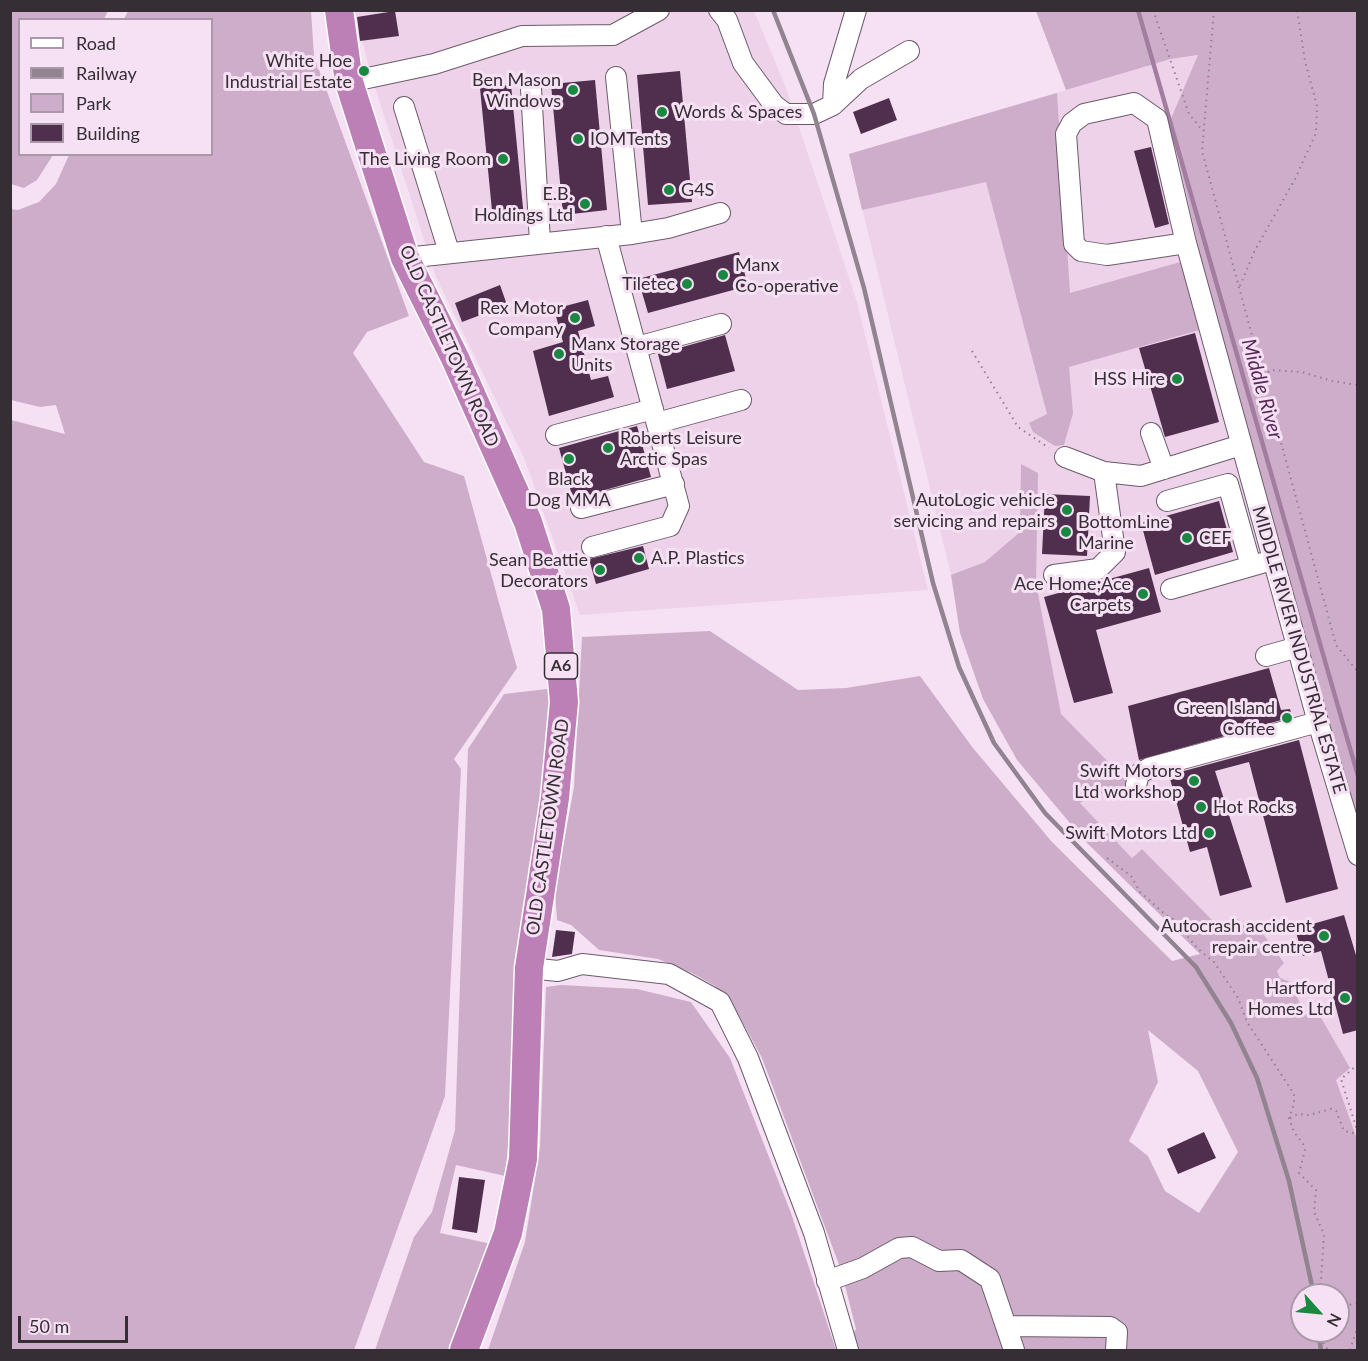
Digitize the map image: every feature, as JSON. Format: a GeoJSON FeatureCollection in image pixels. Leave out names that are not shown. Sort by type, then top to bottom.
{"type":"FeatureCollection","features":[{"type":"Feature","properties":{"kind":"highway","name":"OLD CASTLETOWN ROAD"},"geometry":{"type":"LineString","coordinates":[[339,10],[349,82],[405,258],[455,358],[528,522],[556,609],[564,702],[555,798],[529,968],[523,1159],[508,1233],[464,1350]]}},
{"type":"Feature","properties":{"kind":"street"},"geometry":{"type":"LineString","coordinates":[[349,82],[434,64],[522,36],[613,35],[659,10]]}},
{"type":"Feature","properties":{"kind":"street"},"geometry":{"type":"LineString","coordinates":[[719,10],[727,20],[743,63],[774,105],[786,114],[814,114],[832,105],[861,79],[909,51]]}},
{"type":"Feature","properties":{"kind":"street"},"geometry":{"type":"LineString","coordinates":[[832,105],[834,84],[856,10]]}},
{"type":"Feature","properties":{"kind":"street"},"geometry":{"type":"LineString","coordinates":[[616,77],[632,234]]}},
{"type":"Feature","properties":{"kind":"street"},"geometry":{"type":"LineString","coordinates":[[531,89],[540,242]]}},
{"type":"Feature","properties":{"kind":"street","name":"MIDDLE RIVER INDUSTRIAL ESTATE"},"geometry":{"type":"LineString","coordinates":[[1188,251],[1107,255],[1081,251],[1074,244],[1066,134],[1072,123],[1084,114],[1134,103],[1157,119],[1188,251],[1318,722],[1358,855]]}},
{"type":"Feature","properties":{"kind":"street"},"geometry":{"type":"LineString","coordinates":[[404,107],[449,252]]}},
{"type":"Feature","properties":{"kind":"street"},"geometry":{"type":"LineString","coordinates":[[405,258],[632,234],[668,228],[720,213]]}},
{"type":"Feature","properties":{"kind":"street"},"geometry":{"type":"LineString","coordinates":[[592,547],[670,526],[679,506],[606,236]]}},
{"type":"Feature","properties":{"kind":"street"},"geometry":{"type":"LineString","coordinates":[[637,347],[722,324]]}},
{"type":"Feature","properties":{"kind":"street"},"geometry":{"type":"LineString","coordinates":[[556,435],[741,400]]}},
{"type":"Feature","properties":{"kind":"street"},"geometry":{"type":"LineString","coordinates":[[1151,433],[1164,469]]}},
{"type":"Feature","properties":{"kind":"street"},"geometry":{"type":"LineString","coordinates":[[1065,457],[1104,472],[1140,476],[1241,445]]}},
{"type":"Feature","properties":{"kind":"street"},"geometry":{"type":"LineString","coordinates":[[1054,575],[1098,569],[1114,552],[1104,472]]}},
{"type":"Feature","properties":{"kind":"street"},"geometry":{"type":"LineString","coordinates":[[580,508],[674,484]]}},
{"type":"Feature","properties":{"kind":"street"},"geometry":{"type":"LineString","coordinates":[[1167,501],[1228,484],[1251,566]]}},
{"type":"Feature","properties":{"kind":"street"},"geometry":{"type":"LineString","coordinates":[[1231,494],[1254,489]]}},
{"type":"Feature","properties":{"kind":"street"},"geometry":{"type":"LineString","coordinates":[[1171,589],[1273,560]]}},
{"type":"Feature","properties":{"kind":"street"},"geometry":{"type":"LineString","coordinates":[[1266,656],[1298,647]]}},
{"type":"Feature","properties":{"kind":"street"},"geometry":{"type":"LineString","coordinates":[[1136,785],[1140,774],[1149,768],[1318,722]]}},
{"type":"Feature","properties":{"kind":"street"},"geometry":{"type":"LineString","coordinates":[[529,968],[558,971],[582,964],[669,974],[720,1002],[748,1058],[814,1233],[848,1350]]}},
{"type":"Feature","properties":{"kind":"street"},"geometry":{"type":"LineString","coordinates":[[827,1281],[862,1268],[899,1248],[912,1247],[939,1261],[961,1260],[990,1279],[1014,1350]]}},
{"type":"Feature","properties":{"kind":"street"},"geometry":{"type":"LineString","coordinates":[[1007,1326],[1110,1327],[1116,1332],[1116,1350]]}},
{"type":"Feature","properties":{"kind":"path"},"geometry":{"type":"LineString","coordinates":[[1153,10],[1189,114],[1203,131]]}},
{"type":"Feature","properties":{"kind":"path"},"geometry":{"type":"LineString","coordinates":[[1214,10],[1202,151],[1336,645],[1358,672]]}},
{"type":"Feature","properties":{"kind":"path"},"geometry":{"type":"LineString","coordinates":[[1239,288],[1255,250],[1295,179],[1316,134],[1317,106],[1305,62],[1297,10]]}},
{"type":"Feature","properties":{"kind":"path"},"geometry":{"type":"LineString","coordinates":[[972,351],[1018,427],[1028,436],[1065,457]]}},
{"type":"Feature","properties":{"kind":"path"},"geometry":{"type":"LineString","coordinates":[[1263,376],[1271,370],[1302,372],[1332,381],[1358,385]]}},
{"type":"Feature","properties":{"kind":"path"},"geometry":{"type":"LineString","coordinates":[[1107,858],[1131,876],[1140,892],[1173,919],[1198,949],[1214,962],[1238,998],[1247,1022],[1294,1094],[1294,1104],[1289,1118],[1305,1150],[1299,1165],[1299,1173],[1316,1190],[1314,1212],[1323,1227],[1325,1243],[1321,1283]]}},
{"type":"Feature","properties":{"kind":"path"},"geometry":{"type":"LineString","coordinates":[[1289,1118],[1298,1114],[1309,1115],[1331,1109],[1336,1111],[1344,1131],[1358,1133],[1341,1078],[1358,1064]]}},
{"type":"Feature","properties":{"kind":"path"},"geometry":{"type":"LineString","coordinates":[[1350,1350],[1358,1326]]}},
{"type":"Feature","properties":{"kind":"shaded area","name":"White Hoe Industrial Estate"},"geometry":{"type":"Polygon","coordinates":[[[355,11],[754,11],[786,88],[857,302],[928,590],[580,615],[524,458],[436,277],[370,72],[355,11]]]}},
{"type":"Feature","properties":{"kind":"shaded area"},"geometry":{"type":"Polygon","coordinates":[[[1199,55],[1170,121],[1215,322],[1357,821],[1357,1139],[1336,1080],[1320,1016],[1305,1015],[1291,982],[1280,979],[1277,971],[1284,963],[1238,920],[1218,926],[1142,849],[1132,858],[1080,803],[951,575],[849,154],[1171,59],[1199,55]]]}},
{"type":"Feature","properties":{"kind":"green space"},"geometry":{"type":"Polygon","coordinates":[[[10,11],[108,11],[104,18],[18,18],[18,156],[52,156],[37,180],[24,188],[11,184],[10,11]]]}},
{"type":"Feature","properties":{"kind":"green space"},"geometry":{"type":"Polygon","coordinates":[[[128,11],[311,11],[314,56],[409,316],[367,332],[353,353],[424,462],[464,476],[517,668],[454,759],[461,769],[445,1096],[354,1350],[11,1350],[11,420],[65,434],[56,405],[40,407],[11,400],[11,209],[18,210],[39,202],[56,184],[69,156],[213,156],[213,18],[124,18],[128,11]]]}},
{"type":"Feature","properties":{"kind":"green space"},"geometry":{"type":"Polygon","coordinates":[[[1036,11],[1357,11],[1357,821],[1215,322],[1170,121],[1198,55],[1171,59],[1066,90],[1036,11]]]}},
{"type":"Feature","properties":{"kind":"green space"},"geometry":{"type":"Polygon","coordinates":[[[1057,93],[1070,293],[1184,261],[1203,329],[1069,367],[1073,413],[1064,445],[1055,446],[1033,432],[1029,423],[1047,414],[986,182],[862,210],[849,154],[1057,93]]]}},
{"type":"Feature","properties":{"kind":"green space"},"geometry":{"type":"Polygon","coordinates":[[[1021,464],[1038,473],[1036,583],[1061,714],[1131,785],[1088,798],[1080,803],[1132,858],[1142,849],[1218,926],[1238,919],[1252,934],[1261,931],[1284,963],[1277,971],[1280,978],[1291,982],[1305,1015],[1315,1012],[1320,1016],[1350,1068],[1336,1080],[1357,1139],[1357,1350],[842,1350],[856,1329],[841,1270],[762,1058],[737,1012],[715,986],[692,973],[658,959],[599,950],[571,925],[557,920],[555,891],[574,787],[582,637],[710,631],[798,690],[846,688],[920,676],[973,748],[1052,842],[1172,961],[1200,954],[1085,841],[1017,760],[983,699],[960,633],[951,575],[985,562],[1020,532],[1021,464]],[[1148,1030],[1158,1082],[1129,1141],[1148,1156],[1165,1191],[1199,1213],[1238,1152],[1198,1071],[1148,1030]]]}},
{"type":"Feature","properties":{"kind":"green space"},"geometry":{"type":"Polygon","coordinates":[[[556,688],[505,1176],[456,1165],[440,1233],[492,1244],[457,1350],[375,1350],[414,1237],[432,1212],[455,1130],[468,749],[504,694],[556,688]]]}},
{"type":"Feature","properties":{"kind":"green space"},"geometry":{"type":"Polygon","coordinates":[[[561,985],[637,989],[691,1002],[730,1058],[791,1213],[836,1350],[488,1350],[525,1242],[540,1147],[546,987],[561,985]]]}},
{"type":"Feature","properties":{"kind":"building"},"geometry":{"type":"Polygon","coordinates":[[[395,11],[399,36],[360,41],[357,17],[395,11]]]}},
{"type":"Feature","properties":{"kind":"building"},"geometry":{"type":"Polygon","coordinates":[[[680,71],[692,202],[648,205],[637,75],[680,71]]]}},
{"type":"Feature","properties":{"kind":"building"},"geometry":{"type":"Polygon","coordinates":[[[595,80],[607,210],[563,215],[551,84],[595,80]]]}},
{"type":"Feature","properties":{"kind":"building"},"geometry":{"type":"Polygon","coordinates":[[[511,85],[524,218],[493,221],[480,88],[511,85]]]}},
{"type":"Feature","properties":{"kind":"building"},"geometry":{"type":"Polygon","coordinates":[[[889,98],[897,120],[861,134],[853,112],[889,98]]]}},
{"type":"Feature","properties":{"kind":"building"},"geometry":{"type":"Polygon","coordinates":[[[1151,147],[1169,224],[1155,228],[1134,151],[1151,147]]]}},
{"type":"Feature","properties":{"kind":"building"},"geometry":{"type":"Polygon","coordinates":[[[739,252],[748,286],[648,313],[638,279],[739,252]]]}},
{"type":"Feature","properties":{"kind":"building"},"geometry":{"type":"Polygon","coordinates":[[[500,285],[507,305],[462,322],[455,303],[500,285]]]}},
{"type":"Feature","properties":{"kind":"building"},"geometry":{"type":"Polygon","coordinates":[[[588,300],[595,326],[578,331],[591,380],[608,376],[614,397],[549,416],[533,351],[563,342],[554,309],[588,300]]]}},
{"type":"Feature","properties":{"kind":"building","name":"HSS Hire"},"geometry":{"type":"Polygon","coordinates":[[[1195,333],[1219,422],[1165,437],[1139,348],[1195,333]]]}},
{"type":"Feature","properties":{"kind":"building"},"geometry":{"type":"Polygon","coordinates":[[[725,335],[735,371],[667,389],[658,354],[725,335]]]}},
{"type":"Feature","properties":{"kind":"building"},"geometry":{"type":"Polygon","coordinates":[[[637,426],[651,477],[573,499],[559,448],[637,426]]]}},
{"type":"Feature","properties":{"kind":"building"},"geometry":{"type":"Polygon","coordinates":[[[1045,494],[1090,496],[1087,556],[1042,554],[1045,494]]]}},
{"type":"Feature","properties":{"kind":"building","name":"CEF"},"geometry":{"type":"Polygon","coordinates":[[[1219,501],[1233,552],[1155,575],[1141,523],[1219,501]]]}},
{"type":"Feature","properties":{"kind":"building"},"geometry":{"type":"Polygon","coordinates":[[[643,546],[649,569],[596,584],[589,559],[643,546]]]}},
{"type":"Feature","properties":{"kind":"building"},"geometry":{"type":"Polygon","coordinates":[[[1149,568],[1161,612],[1096,630],[1113,693],[1074,703],[1044,597],[1149,568]]]}},
{"type":"Feature","properties":{"kind":"building"},"geometry":{"type":"Polygon","coordinates":[[[1269,668],[1281,710],[1290,709],[1292,717],[1139,760],[1128,706],[1269,668]]]}},
{"type":"Feature","properties":{"kind":"building"},"geometry":{"type":"Polygon","coordinates":[[[1299,740],[1338,889],[1286,903],[1249,762],[1215,771],[1252,887],[1220,896],[1207,847],[1190,852],[1169,775],[1299,740]]]}},
{"type":"Feature","properties":{"kind":"building"},"geometry":{"type":"Polygon","coordinates":[[[1344,915],[1358,962],[1358,1030],[1343,1034],[1321,951],[1303,956],[1295,929],[1344,915]]]}},
{"type":"Feature","properties":{"kind":"building"},"geometry":{"type":"Polygon","coordinates":[[[556,930],[575,932],[572,954],[552,957],[556,930]]]}},
{"type":"Feature","properties":{"kind":"building"},"geometry":{"type":"Polygon","coordinates":[[[1204,1132],[1216,1158],[1178,1174],[1167,1149],[1204,1132]]]}},
{"type":"Feature","properties":{"kind":"building"},"geometry":{"type":"Polygon","coordinates":[[[459,1177],[485,1180],[477,1233],[452,1229],[459,1177]]]}},
{"type":"Feature","properties":{"kind":"waterway","name":"Middle River"},"geometry":{"type":"LineString","coordinates":[[1138,10],[1358,776]]}},
{"type":"Feature","properties":{"kind":"railway"},"geometry":{"type":"LineString","coordinates":[[773,10],[814,114],[864,288],[933,583],[959,667],[994,743],[1045,813],[1196,967],[1231,1023],[1257,1078],[1289,1181],[1311,1283]]}},
{"type":"Feature","properties":{"kind":"railway"},"geometry":{"type":"LineString","coordinates":[[1320,1343],[1321,1350]]}},
{"type":"Feature","properties":{"kind":"place","name":"White Hoe Industrial Estate"},"geometry":{"type":"Point","coordinates":[364,71]}},
{"type":"Feature","properties":{"kind":"place","name":"Ben Mason Windows"},"geometry":{"type":"Point","coordinates":[573,90]}},
{"type":"Feature","properties":{"kind":"place","name":"Words & Spaces"},"geometry":{"type":"Point","coordinates":[662,112]}},
{"type":"Feature","properties":{"kind":"place","name":"IOMTents"},"geometry":{"type":"Point","coordinates":[578,139]}},
{"type":"Feature","properties":{"kind":"place","name":"The Living Room"},"geometry":{"type":"Point","coordinates":[503,159]}},
{"type":"Feature","properties":{"kind":"place","name":"G4S"},"geometry":{"type":"Point","coordinates":[669,190]}},
{"type":"Feature","properties":{"kind":"place","name":"E.B. Holdings Ltd"},"geometry":{"type":"Point","coordinates":[585,204]}},
{"type":"Feature","properties":{"kind":"place","name":"Manx Co-operative"},"geometry":{"type":"Point","coordinates":[723,275]}},
{"type":"Feature","properties":{"kind":"place","name":"Tiletec"},"geometry":{"type":"Point","coordinates":[687,284]}},
{"type":"Feature","properties":{"kind":"place","name":"Rex Motor Company"},"geometry":{"type":"Point","coordinates":[575,318]}},
{"type":"Feature","properties":{"kind":"place","name":"Manx Storage Units"},"geometry":{"type":"Point","coordinates":[559,354]}},
{"type":"Feature","properties":{"kind":"place","name":"HSS Hire"},"geometry":{"type":"Point","coordinates":[1177,379]}},
{"type":"Feature","properties":{"kind":"place","name":"Roberts Leisure Arctic Spas"},"geometry":{"type":"Point","coordinates":[608,448]}},
{"type":"Feature","properties":{"kind":"place","name":"Black Dog MMA"},"geometry":{"type":"Point","coordinates":[569,459]}},
{"type":"Feature","properties":{"kind":"place","name":"AutoLogic vehicle servicing and repairs"},"geometry":{"type":"Point","coordinates":[1067,510]}},
{"type":"Feature","properties":{"kind":"place","name":"BottomLine Marine"},"geometry":{"type":"Point","coordinates":[1066,532]}},
{"type":"Feature","properties":{"kind":"place","name":"CEF"},"geometry":{"type":"Point","coordinates":[1187,538]}},
{"type":"Feature","properties":{"kind":"place","name":"A.P. Plastics"},"geometry":{"type":"Point","coordinates":[639,558]}},
{"type":"Feature","properties":{"kind":"place","name":"Sean Beattie Decorators"},"geometry":{"type":"Point","coordinates":[600,570]}},
{"type":"Feature","properties":{"kind":"place","name":"Ace Home;Ace Carpets"},"geometry":{"type":"Point","coordinates":[1143,594]}},
{"type":"Feature","properties":{"kind":"place","name":"Green Island Coffee"},"geometry":{"type":"Point","coordinates":[1287,718]}},
{"type":"Feature","properties":{"kind":"place","name":"Swift Motors Ltd workshop"},"geometry":{"type":"Point","coordinates":[1194,781]}},
{"type":"Feature","properties":{"kind":"place","name":"Hot Rocks"},"geometry":{"type":"Point","coordinates":[1201,807]}},
{"type":"Feature","properties":{"kind":"place","name":"Swift Motors Ltd"},"geometry":{"type":"Point","coordinates":[1209,833]}},
{"type":"Feature","properties":{"kind":"place","name":"Autocrash accident repair centre"},"geometry":{"type":"Point","coordinates":[1324,936]}},
{"type":"Feature","properties":{"kind":"place","name":"Hartford Homes Ltd"},"geometry":{"type":"Point","coordinates":[1345,998]}}]}
